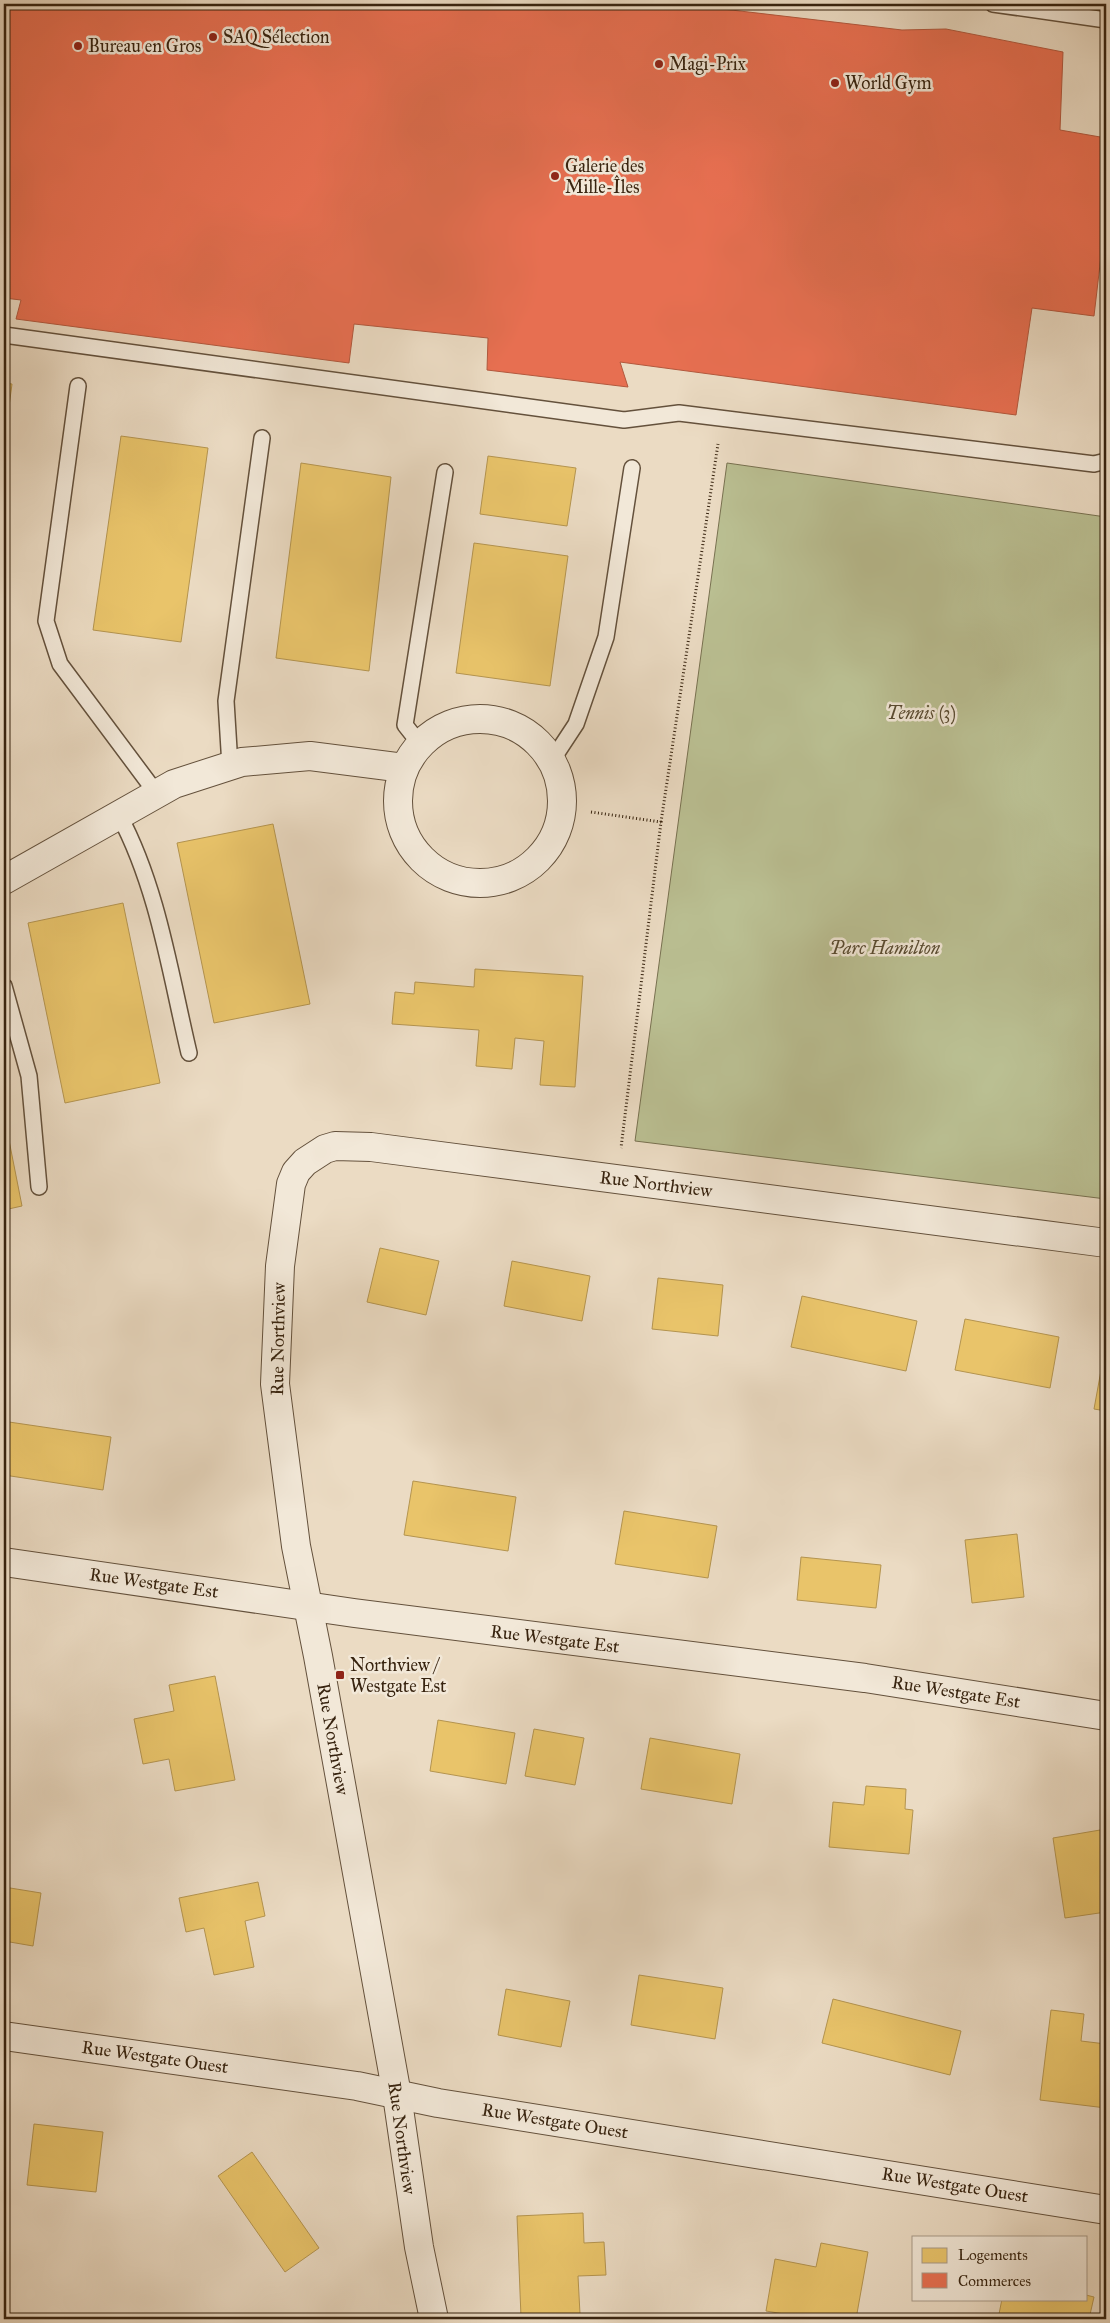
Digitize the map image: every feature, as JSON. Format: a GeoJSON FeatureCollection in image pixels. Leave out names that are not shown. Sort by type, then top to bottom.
{"type":"FeatureCollection","features":[{"type":"Feature","properties":{"kind":"street"},"geometry":{"type":"LineString","coordinates":[[471,719],[489,720],[516,727],[540,744],[551,762],[556,770],[562,798],[558,826],[552,842],[534,864],[509,878],[494,882],[466,883],[439,873],[421,859],[404,835],[397,807],[404,768],[420,744],[444,727],[471,719]]}},
{"type":"Feature","properties":{"kind":"street"},"geometry":{"type":"LineString","coordinates":[[4,880],[174,784],[242,762],[310,756],[404,768]]}},
{"type":"Feature","properties":{"kind":"street","name":"Rue Northview"},"geometry":{"type":"LineString","coordinates":[[434,2319],[417,2239],[397,2094],[309,1607],[296,1546],[275,1384],[283,1237],[289,1195],[296,1172],[315,1154],[335,1146],[348,1146],[1106,1243]]}},
{"type":"Feature","properties":{"kind":"street","name":"Rue Westgate Est"},"geometry":{"type":"LineString","coordinates":[[4,1562],[309,1607],[865,1678],[1106,1716]]}},
{"type":"Feature","properties":{"kind":"street","name":"Rue Westgate Ouest"},"geometry":{"type":"LineString","coordinates":[[4,2036],[347,2084],[397,2094],[1106,2210]]}},
{"type":"Feature","properties":{"kind":"lane"},"geometry":{"type":"LineString","coordinates":[[992,4],[1106,20]]}},
{"type":"Feature","properties":{"kind":"lane"},"geometry":{"type":"LineString","coordinates":[[4,335],[624,420],[679,413],[1094,464],[1106,461]]}},
{"type":"Feature","properties":{"kind":"lane"},"geometry":{"type":"LineString","coordinates":[[78,386],[46,622],[60,664],[157,794]]}},
{"type":"Feature","properties":{"kind":"lane"},"geometry":{"type":"LineString","coordinates":[[230,766],[226,701],[262,438]]}},
{"type":"Feature","properties":{"kind":"lane"},"geometry":{"type":"LineString","coordinates":[[551,762],[576,724],[606,637],[632,468]]}},
{"type":"Feature","properties":{"kind":"lane"},"geometry":{"type":"LineString","coordinates":[[420,744],[405,725],[445,472]]}},
{"type":"Feature","properties":{"kind":"lane"},"geometry":{"type":"LineString","coordinates":[[119,815],[134,843],[155,904],[189,1053]]}},
{"type":"Feature","properties":{"kind":"lane"},"geometry":{"type":"LineString","coordinates":[[4,986],[29,1076],[39,1187]]}},
{"type":"Feature","properties":{"kind":"path"},"geometry":{"type":"LineString","coordinates":[[616,1179],[661,822],[721,418]]}},
{"type":"Feature","properties":{"kind":"path"},"geometry":{"type":"LineString","coordinates":[[591,812],[661,822]]}},
{"type":"Feature","properties":{"kind":"green space","name":"Parc Hamilton"},"geometry":{"type":"Polygon","coordinates":[[[727,463],[1106,517],[1106,1199],[635,1141],[727,463]]]}},
{"type":"Feature","properties":{"kind":"building: Logements"},"geometry":{"type":"Polygon","coordinates":[[[4,383],[12,384],[4,444],[4,383]]]}},
{"type":"Feature","properties":{"kind":"building: Logements"},"geometry":{"type":"Polygon","coordinates":[[[121,436],[208,448],[181,642],[93,630],[121,436]]]}},
{"type":"Feature","properties":{"kind":"building: Logements"},"geometry":{"type":"Polygon","coordinates":[[[488,456],[576,468],[567,526],[480,514],[488,456]]]}},
{"type":"Feature","properties":{"kind":"building: Logements"},"geometry":{"type":"Polygon","coordinates":[[[301,463],[391,477],[369,671],[276,658],[301,463]]]}},
{"type":"Feature","properties":{"kind":"building: Logements"},"geometry":{"type":"Polygon","coordinates":[[[474,543],[568,556],[550,686],[456,673],[474,543]]]}},
{"type":"Feature","properties":{"kind":"building: Logements"},"geometry":{"type":"Polygon","coordinates":[[[273,824],[310,1004],[214,1023],[177,843],[273,824]]]}},
{"type":"Feature","properties":{"kind":"building: Logements"},"geometry":{"type":"Polygon","coordinates":[[[123,903],[160,1083],[65,1103],[28,923],[123,903]]]}},
{"type":"Feature","properties":{"kind":"building: Logements"},"geometry":{"type":"Polygon","coordinates":[[[475,969],[583,976],[575,1087],[540,1085],[544,1041],[515,1038],[512,1069],[476,1066],[479,1030],[392,1024],[395,992],[414,994],[415,982],[474,987],[475,969]]]}},
{"type":"Feature","properties":{"kind":"building: Logements"},"geometry":{"type":"Polygon","coordinates":[[[4,1115],[22,1206],[4,1210],[4,1115]]]}},
{"type":"Feature","properties":{"kind":"building: Logements"},"geometry":{"type":"Polygon","coordinates":[[[380,1248],[439,1261],[426,1315],[367,1302],[380,1248]]]}},
{"type":"Feature","properties":{"kind":"building: Logements"},"geometry":{"type":"Polygon","coordinates":[[[512,1261],[590,1276],[582,1321],[504,1306],[512,1261]]]}},
{"type":"Feature","properties":{"kind":"building: Logements"},"geometry":{"type":"Polygon","coordinates":[[[658,1278],[723,1285],[718,1336],[652,1329],[658,1278]]]}},
{"type":"Feature","properties":{"kind":"building: Logements"},"geometry":{"type":"Polygon","coordinates":[[[802,1296],[917,1321],[906,1371],[791,1347],[802,1296]]]}},
{"type":"Feature","properties":{"kind":"building: Logements"},"geometry":{"type":"Polygon","coordinates":[[[965,1319],[1059,1337],[1050,1388],[955,1370],[965,1319]]]}},
{"type":"Feature","properties":{"kind":"building: Logements"},"geometry":{"type":"Polygon","coordinates":[[[1106,1343],[1106,1411],[1094,1409],[1106,1343]]]}},
{"type":"Feature","properties":{"kind":"building: Logements"},"geometry":{"type":"Polygon","coordinates":[[[9,1422],[111,1437],[103,1490],[4,1475],[9,1422]]]}},
{"type":"Feature","properties":{"kind":"building: Logements"},"geometry":{"type":"Polygon","coordinates":[[[413,1481],[516,1497],[508,1551],[404,1535],[413,1481]]]}},
{"type":"Feature","properties":{"kind":"building: Logements"},"geometry":{"type":"Polygon","coordinates":[[[624,1511],[717,1526],[708,1578],[615,1564],[624,1511]]]}},
{"type":"Feature","properties":{"kind":"building: Logements"},"geometry":{"type":"Polygon","coordinates":[[[1017,1534],[1024,1597],[972,1603],[965,1540],[1017,1534]]]}},
{"type":"Feature","properties":{"kind":"building: Logements"},"geometry":{"type":"Polygon","coordinates":[[[801,1557],[881,1565],[876,1608],[797,1600],[801,1557]]]}},
{"type":"Feature","properties":{"kind":"building: Logements"},"geometry":{"type":"Polygon","coordinates":[[[215,1676],[235,1780],[175,1791],[169,1759],[143,1764],[134,1719],[174,1711],[169,1685],[215,1676]]]}},
{"type":"Feature","properties":{"kind":"building: Logements"},"geometry":{"type":"Polygon","coordinates":[[[438,1720],[515,1733],[506,1784],[430,1771],[438,1720]]]}},
{"type":"Feature","properties":{"kind":"building: Logements"},"geometry":{"type":"Polygon","coordinates":[[[534,1729],[584,1738],[575,1785],[525,1776],[534,1729]]]}},
{"type":"Feature","properties":{"kind":"building: Logements"},"geometry":{"type":"Polygon","coordinates":[[[650,1738],[740,1754],[732,1804],[641,1789],[650,1738]]]}},
{"type":"Feature","properties":{"kind":"building: Logements"},"geometry":{"type":"Polygon","coordinates":[[[866,1786],[906,1789],[905,1809],[913,1810],[909,1854],[829,1847],[833,1802],[864,1805],[866,1786]]]}},
{"type":"Feature","properties":{"kind":"building: Logements"},"geometry":{"type":"Polygon","coordinates":[[[1106,1829],[1106,1912],[1065,1918],[1053,1838],[1106,1829]]]}},
{"type":"Feature","properties":{"kind":"building: Logements"},"geometry":{"type":"Polygon","coordinates":[[[258,1882],[265,1916],[245,1921],[254,1967],[214,1975],[204,1928],[186,1932],[179,1898],[258,1882]]]}},
{"type":"Feature","properties":{"kind":"building: Logements"},"geometry":{"type":"Polygon","coordinates":[[[4,1887],[41,1893],[33,1946],[4,1941],[4,1887]]]}},
{"type":"Feature","properties":{"kind":"building: Logements"},"geometry":{"type":"Polygon","coordinates":[[[639,1975],[723,1988],[715,2039],[631,2025],[639,1975]]]}},
{"type":"Feature","properties":{"kind":"building: Logements"},"geometry":{"type":"Polygon","coordinates":[[[506,1989],[570,2001],[561,2047],[498,2035],[506,1989]]]}},
{"type":"Feature","properties":{"kind":"building: Logements"},"geometry":{"type":"Polygon","coordinates":[[[833,1999],[961,2031],[950,2075],[822,2043],[833,1999]]]}},
{"type":"Feature","properties":{"kind":"building: Logements"},"geometry":{"type":"Polygon","coordinates":[[[1051,2010],[1084,2014],[1081,2041],[1106,2044],[1106,2108],[1040,2100],[1051,2010]]]}},
{"type":"Feature","properties":{"kind":"building: Logements"},"geometry":{"type":"Polygon","coordinates":[[[34,2124],[103,2132],[96,2192],[27,2185],[34,2124]]]}},
{"type":"Feature","properties":{"kind":"building: Logements"},"geometry":{"type":"Polygon","coordinates":[[[252,2152],[319,2248],[285,2272],[218,2176],[252,2152]]]}},
{"type":"Feature","properties":{"kind":"building: Logements"},"geometry":{"type":"Polygon","coordinates":[[[583,2213],[584,2243],[604,2242],[606,2275],[578,2276],[580,2314],[521,2317],[517,2216],[583,2213]]]}},
{"type":"Feature","properties":{"kind":"building: Logements"},"geometry":{"type":"Polygon","coordinates":[[[821,2243],[868,2252],[856,2319],[814,2319],[766,2311],[775,2259],[816,2267],[821,2243]]]}},
{"type":"Feature","properties":{"kind":"building: Logements"},"geometry":{"type":"Polygon","coordinates":[[[1088,2296],[1094,2297],[1089,2319],[998,2319],[1002,2300],[1088,2300],[1088,2296]]]}},
{"type":"Feature","properties":{"kind":"building: Commerces","name":"Galerie des Mille-Îles"},"geometry":{"type":"Polygon","coordinates":[[[4,4],[680,4],[902,30],[946,29],[1063,52],[1060,130],[1106,138],[1106,213],[1094,316],[1032,308],[1016,415],[620,362],[628,387],[487,370],[488,338],[354,324],[349,363],[16,319],[21,300],[4,298],[4,4]]]}},
{"type":"Feature","properties":{"kind":"place","name":"SAQ Sélection"},"geometry":{"type":"Point","coordinates":[213,37]}},
{"type":"Feature","properties":{"kind":"place","name":"Bureau en Gros"},"geometry":{"type":"Point","coordinates":[78,46]}},
{"type":"Feature","properties":{"kind":"place","name":"Magi-Prix"},"geometry":{"type":"Point","coordinates":[659,64]}},
{"type":"Feature","properties":{"kind":"place","name":"World Gym"},"geometry":{"type":"Point","coordinates":[835,83]}},
{"type":"Feature","properties":{"kind":"place","name":"Galerie des Mille-Îles"},"geometry":{"type":"Point","coordinates":[555,176]}},
{"type":"Feature","properties":{"kind":"place","name":"Northview / Westgate Est"},"geometry":{"type":"Point","coordinates":[340,1675]}},
{"type":"Feature","properties":{"kind":"park label","name":"Tennis (3)"},"geometry":{"type":"Point","coordinates":[921,713]}}]}
